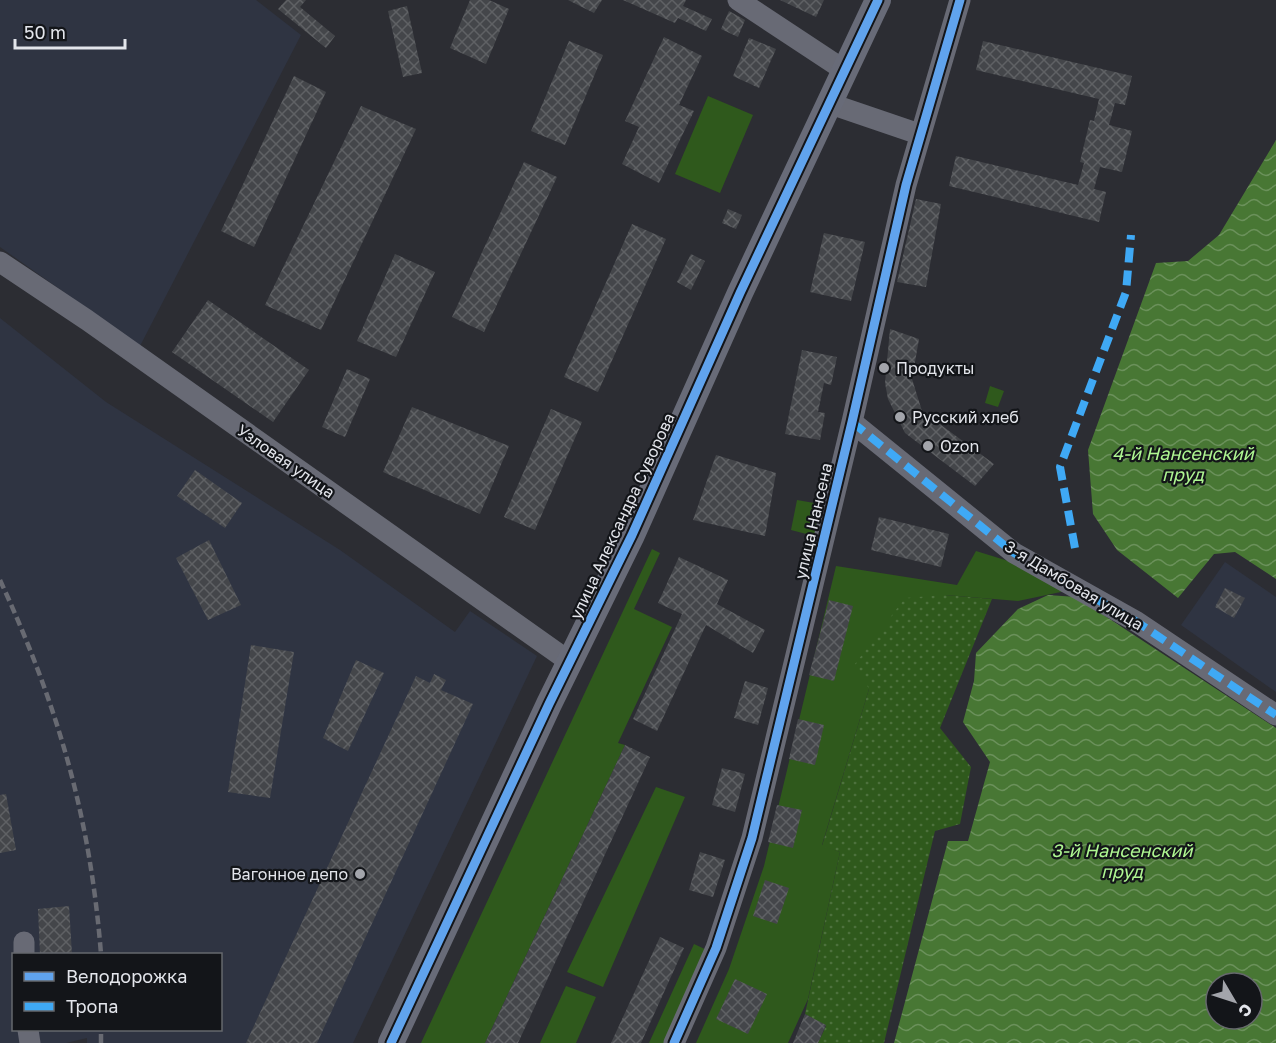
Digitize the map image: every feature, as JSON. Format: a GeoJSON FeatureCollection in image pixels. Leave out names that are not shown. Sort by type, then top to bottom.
{"type":"FeatureCollection","features":[{"type":"Feature","properties":{"kind":"main road","name":"улица Александра Суворова"},"geometry":{"type":"LineString","coordinates":[[391,1043],[632,535],[828,103],[878,0]]}},
{"type":"Feature","properties":{"kind":"street"},"geometry":{"type":"LineString","coordinates":[[738,0],[844,70]]}},
{"type":"Feature","properties":{"kind":"street","name":"улица Нансена"},"geometry":{"type":"LineString","coordinates":[[674,1043],[716,948],[752,838],[919,134],[960,0]]}},
{"type":"Feature","properties":{"kind":"street"},"geometry":{"type":"LineString","coordinates":[[828,103],[919,134]]}},
{"type":"Feature","properties":{"kind":"street","name":"Узловая улица"},"geometry":{"type":"LineString","coordinates":[[0,262],[87,320],[570,662]]}},
{"type":"Feature","properties":{"kind":"street","name":"3-я Дамбовая улица"},"geometry":{"type":"LineString","coordinates":[[852,422],[1014,553],[1137,622],[1276,716]]}},
{"type":"Feature","properties":{"kind":"shaded area"},"geometry":{"type":"Polygon","coordinates":[[[0,0],[256,0],[301,35],[140,346],[0,247],[0,0]]]}},
{"type":"Feature","properties":{"kind":"shaded area"},"geometry":{"type":"Polygon","coordinates":[[[708,96],[753,115],[720,193],[675,174],[708,96]]]}},
{"type":"Feature","properties":{"kind":"shaded area"},"geometry":{"type":"Polygon","coordinates":[[[0,318],[106,402],[340,550],[455,632],[470,611],[537,656],[353,1043],[87,1043],[87,1038],[66,1043],[0,1043],[0,318]]]}},
{"type":"Feature","properties":{"kind":"shaded area"},"geometry":{"type":"Polygon","coordinates":[[[990,386],[1004,391],[998,407],[985,403],[990,386]]]}},
{"type":"Feature","properties":{"kind":"shaded area"},"geometry":{"type":"Polygon","coordinates":[[[797,500],[820,504],[814,536],[791,530],[797,500]]]}},
{"type":"Feature","properties":{"kind":"shaded area"},"geometry":{"type":"Polygon","coordinates":[[[652,549],[660,553],[634,609],[672,627],[618,743],[625,745],[485,1043],[421,1043],[652,549]]]}},
{"type":"Feature","properties":{"kind":"shaded area"},"geometry":{"type":"Polygon","coordinates":[[[976,551],[1050,574],[1080,588],[1018,601],[945,595],[869,689],[822,845],[840,852],[808,999],[788,1043],[696,1043],[729,969],[764,866],[836,566],[957,585],[976,551]]]}},
{"type":"Feature","properties":{"kind":"shaded area"},"geometry":{"type":"Polygon","coordinates":[[[1225,562],[1276,597],[1276,692],[1181,625],[1225,562]]]}},
{"type":"Feature","properties":{"kind":"shaded area"},"geometry":{"type":"Polygon","coordinates":[[[945,595],[992,599],[940,728],[971,767],[960,824],[935,831],[884,1043],[818,1043],[826,1026],[805,1014],[840,852],[822,846],[869,689],[855,664],[905,598],[945,595]]]}},
{"type":"Feature","properties":{"kind":"shaded area"},"geometry":{"type":"Polygon","coordinates":[[[656,787],[685,797],[603,987],[567,972],[656,787]]]}},
{"type":"Feature","properties":{"kind":"shaded area"},"geometry":{"type":"Polygon","coordinates":[[[694,944],[709,951],[669,1043],[649,1043],[694,944]]]}},
{"type":"Feature","properties":{"kind":"shaded area"},"geometry":{"type":"Polygon","coordinates":[[[566,986],[596,997],[576,1043],[540,1043],[566,986]]]}},
{"type":"Feature","properties":{"kind":"water","name":"4-й Нансенский пруд"},"geometry":{"type":"Polygon","coordinates":[[[1276,140],[1276,579],[1235,552],[1214,554],[1178,598],[1117,550],[1093,514],[1088,450],[1156,263],[1188,261],[1219,235],[1276,140]]]}},
{"type":"Feature","properties":{"kind":"water","name":"3-й Нансенский пруд"},"geometry":{"type":"Polygon","coordinates":[[[1048,595],[1076,597],[1276,728],[1276,1043],[894,1043],[948,841],[968,841],[990,762],[963,722],[974,681],[976,653],[1018,609],[1048,595]]]}},
{"type":"Feature","properties":{"kind":"building"},"geometry":{"type":"Polygon","coordinates":[[[286,0],[306,0],[300,7],[335,36],[326,48],[278,9],[286,0]]]}},
{"type":"Feature","properties":{"kind":"building"},"geometry":{"type":"Polygon","coordinates":[[[470,0],[489,0],[509,9],[486,64],[450,48],[470,0]]]}},
{"type":"Feature","properties":{"kind":"building"},"geometry":{"type":"Polygon","coordinates":[[[568,0],[602,0],[594,13],[568,0]]]}},
{"type":"Feature","properties":{"kind":"building"},"geometry":{"type":"Polygon","coordinates":[[[623,0],[686,0],[683,6],[712,19],[706,31],[678,18],[675,23],[623,0]]]}},
{"type":"Feature","properties":{"kind":"building"},"geometry":{"type":"Polygon","coordinates":[[[780,0],[824,0],[816,17],[780,0]]]}},
{"type":"Feature","properties":{"kind":"building"},"geometry":{"type":"Polygon","coordinates":[[[407,6],[422,73],[403,77],[388,11],[407,6]]]}},
{"type":"Feature","properties":{"kind":"building"},"geometry":{"type":"Polygon","coordinates":[[[729,11],[745,20],[738,37],[721,29],[729,11]]]}},
{"type":"Feature","properties":{"kind":"building"},"geometry":{"type":"Polygon","coordinates":[[[664,37],[702,56],[679,105],[694,111],[659,183],[622,164],[639,127],[625,121],[664,37]]]}},
{"type":"Feature","properties":{"kind":"building"},"geometry":{"type":"Polygon","coordinates":[[[749,38],[776,49],[759,88],[733,76],[749,38]]]}},
{"type":"Feature","properties":{"kind":"building"},"geometry":{"type":"Polygon","coordinates":[[[569,41],[603,55],[565,145],[531,131],[569,41]]]}},
{"type":"Feature","properties":{"kind":"building"},"geometry":{"type":"Polygon","coordinates":[[[983,41],[1132,76],[1125,105],[1115,103],[1109,125],[1132,131],[1122,172],[1100,167],[1094,189],[1106,192],[1099,222],[949,186],[956,156],[1078,185],[1084,163],[1080,162],[1090,120],[1094,121],[1099,99],[976,70],[983,41]]]}},
{"type":"Feature","properties":{"kind":"building"},"geometry":{"type":"Polygon","coordinates":[[[294,76],[326,92],[254,247],[221,231],[294,76]]]}},
{"type":"Feature","properties":{"kind":"building"},"geometry":{"type":"Polygon","coordinates":[[[361,106],[416,129],[321,330],[265,305],[361,106]]]}},
{"type":"Feature","properties":{"kind":"building"},"geometry":{"type":"Polygon","coordinates":[[[524,162],[557,177],[484,332],[452,317],[524,162]]]}},
{"type":"Feature","properties":{"kind":"building"},"geometry":{"type":"Polygon","coordinates":[[[916,199],[941,204],[926,287],[897,282],[916,199]]]}},
{"type":"Feature","properties":{"kind":"building"},"geometry":{"type":"Polygon","coordinates":[[[728,209],[742,215],[736,229],[722,223],[728,209]]]}},
{"type":"Feature","properties":{"kind":"building"},"geometry":{"type":"Polygon","coordinates":[[[632,224],[666,239],[598,392],[564,377],[632,224]]]}},
{"type":"Feature","properties":{"kind":"building"},"geometry":{"type":"Polygon","coordinates":[[[824,233],[865,242],[851,301],[810,292],[824,233]]]}},
{"type":"Feature","properties":{"kind":"building"},"geometry":{"type":"Polygon","coordinates":[[[395,254],[435,272],[396,357],[357,341],[395,254]]]}},
{"type":"Feature","properties":{"kind":"building"},"geometry":{"type":"Polygon","coordinates":[[[691,254],[705,261],[691,290],[677,282],[691,254]]]}},
{"type":"Feature","properties":{"kind":"building"},"geometry":{"type":"Polygon","coordinates":[[[208,300],[309,370],[273,422],[172,352],[208,300]]]}},
{"type":"Feature","properties":{"kind":"building"},"geometry":{"type":"Polygon","coordinates":[[[890,329],[919,339],[912,379],[922,411],[994,464],[975,486],[905,433],[888,399],[885,383],[890,329]]]}},
{"type":"Feature","properties":{"kind":"building"},"geometry":{"type":"Polygon","coordinates":[[[802,350],[837,357],[831,385],[824,383],[818,412],[825,413],[820,440],[785,434],[802,350]]]}},
{"type":"Feature","properties":{"kind":"building"},"geometry":{"type":"Polygon","coordinates":[[[347,369],[370,379],[345,437],[322,427],[347,369]]]}},
{"type":"Feature","properties":{"kind":"building"},"geometry":{"type":"Polygon","coordinates":[[[412,407],[509,446],[480,514],[383,472],[412,407]]]}},
{"type":"Feature","properties":{"kind":"building"},"geometry":{"type":"Polygon","coordinates":[[[551,409],[582,422],[535,530],[504,517],[551,409]]]}},
{"type":"Feature","properties":{"kind":"building"},"geometry":{"type":"Polygon","coordinates":[[[716,455],[776,473],[765,536],[693,520],[716,455]]]}},
{"type":"Feature","properties":{"kind":"building"},"geometry":{"type":"Polygon","coordinates":[[[195,470],[242,503],[225,528],[177,496],[195,470]]]}},
{"type":"Feature","properties":{"kind":"building"},"geometry":{"type":"Polygon","coordinates":[[[879,517],[949,534],[941,567],[871,550],[879,517]]]}},
{"type":"Feature","properties":{"kind":"building"},"geometry":{"type":"Polygon","coordinates":[[[209,540],[241,605],[208,620],[176,558],[209,540]]]}},
{"type":"Feature","properties":{"kind":"building"},"geometry":{"type":"Polygon","coordinates":[[[679,557],[728,580],[717,604],[765,630],[753,653],[706,625],[657,731],[633,719],[682,614],[658,603],[679,557]]]}},
{"type":"Feature","properties":{"kind":"building"},"geometry":{"type":"Polygon","coordinates":[[[1225,588],[1245,598],[1234,618],[1215,607],[1225,588]]]}},
{"type":"Feature","properties":{"kind":"building"},"geometry":{"type":"Polygon","coordinates":[[[829,600],[853,606],[834,681],[809,675],[829,600]]]}},
{"type":"Feature","properties":{"kind":"building"},"geometry":{"type":"Polygon","coordinates":[[[251,645],[294,652],[270,798],[228,792],[251,645]]]}},
{"type":"Feature","properties":{"kind":"building"},"geometry":{"type":"Polygon","coordinates":[[[356,660],[384,673],[348,751],[323,738],[356,660]]]}},
{"type":"Feature","properties":{"kind":"building","name":"Вагонное депо"},"geometry":{"type":"Polygon","coordinates":[[[434,674],[446,680],[441,690],[473,704],[317,1043],[246,1043],[416,676],[430,683],[434,674]]]}},
{"type":"Feature","properties":{"kind":"building"},"geometry":{"type":"Polygon","coordinates":[[[745,681],[768,688],[758,725],[734,718],[745,681]]]}},
{"type":"Feature","properties":{"kind":"building"},"geometry":{"type":"Polygon","coordinates":[[[798,719],[824,725],[815,765],[789,759],[798,719]]]}},
{"type":"Feature","properties":{"kind":"building"},"geometry":{"type":"Polygon","coordinates":[[[625,745],[650,757],[518,1043],[485,1043],[625,745]]]}},
{"type":"Feature","properties":{"kind":"building"},"geometry":{"type":"Polygon","coordinates":[[[722,768],[745,774],[735,812],[712,805],[722,768]]]}},
{"type":"Feature","properties":{"kind":"building"},"geometry":{"type":"Polygon","coordinates":[[[6,794],[16,850],[0,853],[0,795],[6,794]]]}},
{"type":"Feature","properties":{"kind":"building"},"geometry":{"type":"Polygon","coordinates":[[[777,805],[802,810],[793,848],[768,842],[777,805]]]}},
{"type":"Feature","properties":{"kind":"building"},"geometry":{"type":"Polygon","coordinates":[[[700,852],[725,860],[713,897],[689,890],[700,852]]]}},
{"type":"Feature","properties":{"kind":"building"},"geometry":{"type":"Polygon","coordinates":[[[765,880],[789,888],[777,924],[753,916],[765,880]]]}},
{"type":"Feature","properties":{"kind":"building"},"geometry":{"type":"Polygon","coordinates":[[[69,906],[72,953],[40,953],[38,909],[69,906]]]}},
{"type":"Feature","properties":{"kind":"building"},"geometry":{"type":"Polygon","coordinates":[[[660,937],[684,948],[641,1043],[611,1043],[660,937]]]}},
{"type":"Feature","properties":{"kind":"building"},"geometry":{"type":"Polygon","coordinates":[[[735,979],[767,994],[748,1034],[716,1019],[735,979]]]}},
{"type":"Feature","properties":{"kind":"building"},"geometry":{"type":"Polygon","coordinates":[[[805,1014],[826,1025],[818,1043],[793,1043],[805,1014]]]}},
{"type":"Feature","properties":{"kind":"railway"},"geometry":{"type":"LineString","coordinates":[[0,580],[39,672],[68,762],[89,855],[101,953]]}},
{"type":"Feature","properties":{"kind":"railway"},"geometry":{"type":"LineString","coordinates":[[101,1031],[101,1043]]}},
{"type":"Feature","properties":{"kind":"marked path"},"geometry":{"type":"LineString","coordinates":[[1075,548],[1060,467],[1126,292],[1131,235]]}},
{"type":"Feature","properties":{"kind":"marked path"},"geometry":{"type":"LineString","coordinates":[[852,422],[1014,553],[1137,622],[1276,715]]}},
{"type":"Feature","properties":{"kind":"cycle path"},"geometry":{"type":"LineString","coordinates":[[391,1043],[549,704],[632,535],[740,293],[878,0]]}},
{"type":"Feature","properties":{"kind":"cycle path"},"geometry":{"type":"LineString","coordinates":[[674,1043],[716,948],[752,838],[852,422],[906,185],[960,0]]}},
{"type":"Feature","properties":{"kind":"place","name":"Продукты"},"geometry":{"type":"Point","coordinates":[884,368]}},
{"type":"Feature","properties":{"kind":"place","name":"Русский хлеб"},"geometry":{"type":"Point","coordinates":[900,417]}},
{"type":"Feature","properties":{"kind":"place","name":"Ozon"},"geometry":{"type":"Point","coordinates":[928,446]}},
{"type":"Feature","properties":{"kind":"place","name":"Вагонное депо"},"geometry":{"type":"Point","coordinates":[360,874]}}]}
